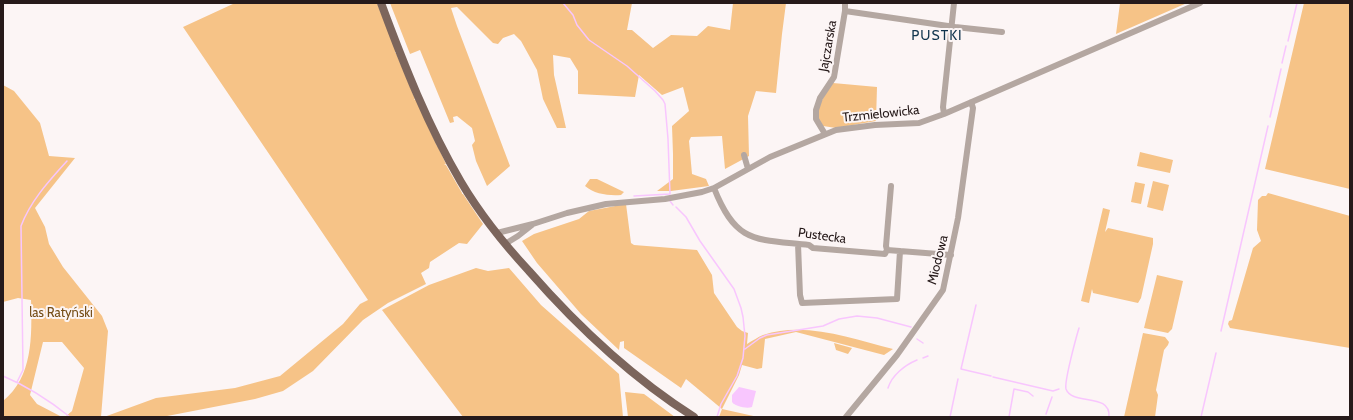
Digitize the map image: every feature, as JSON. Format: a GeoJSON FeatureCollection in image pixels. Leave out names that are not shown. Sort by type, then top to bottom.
{"type":"FeatureCollection","features":[{"type":"Feature","properties":{"kind":"main road"},"geometry":{"type":"LineString","coordinates":[[381,3],[415,91],[443,149],[462,184],[505,244],[564,311],[599,345],[627,369],[694,417]]}},
{"type":"Feature","properties":{"kind":"street","name":"Jajczarska"},"geometry":{"type":"LineString","coordinates":[[825,134],[816,119],[816,110],[820,98],[834,77],[845,3]]}},
{"type":"Feature","properties":{"kind":"street"},"geometry":{"type":"LineString","coordinates":[[944,114],[943,107],[954,3]]}},
{"type":"Feature","properties":{"kind":"street","name":"Trzmielowicka"},"geometry":{"type":"LineString","coordinates":[[497,233],[533,224],[567,213],[606,204],[665,199],[702,192],[714,188],[770,157],[836,130],[855,127],[919,123],[944,114],[1200,3]]}},
{"type":"Feature","properties":{"kind":"street"},"geometry":{"type":"LineString","coordinates":[[845,11],[1002,32]]}},
{"type":"Feature","properties":{"kind":"street","name":"Miodowa"},"geometry":{"type":"LineString","coordinates":[[846,417],[897,355],[943,290],[958,218],[966,168],[973,108],[970,102]]}},
{"type":"Feature","properties":{"kind":"street"},"geometry":{"type":"LineString","coordinates":[[744,155],[748,169]]}},
{"type":"Feature","properties":{"kind":"street"},"geometry":{"type":"LineString","coordinates":[[887,250],[890,186]]}},
{"type":"Feature","properties":{"kind":"street","name":"Pustecka"},"geometry":{"type":"LineString","coordinates":[[714,188],[728,218],[734,225],[750,237],[763,240],[809,245],[813,248],[885,254],[887,250],[951,255]]}},
{"type":"Feature","properties":{"kind":"street","name":"Trzmielowicka"},"geometry":{"type":"LineString","coordinates":[[505,244],[533,224]]}},
{"type":"Feature","properties":{"kind":"street"},"geometry":{"type":"LineString","coordinates":[[798,244],[800,295],[802,303],[897,299],[900,251]]}},
{"type":"Feature","properties":{"kind":"green space"},"geometry":{"type":"Polygon","coordinates":[[[235,3],[377,3],[396,51],[395,53],[415,99],[414,100],[416,100],[446,164],[444,164],[446,165],[462,194],[483,224],[467,244],[459,243],[430,262],[429,268],[421,273],[426,284],[388,303],[363,320],[313,371],[283,391],[255,399],[162,417],[104,417],[156,398],[235,388],[280,376],[343,324],[360,304],[368,300],[183,27],[235,3]]]}},
{"type":"Feature","properties":{"kind":"green space"},"geometry":{"type":"Polygon","coordinates":[[[390,3],[632,3],[627,30],[632,30],[653,48],[671,35],[697,36],[708,26],[730,30],[733,3],[786,3],[776,93],[756,91],[748,116],[749,156],[725,169],[722,136],[691,137],[689,141],[692,174],[706,179],[709,186],[671,191],[657,191],[673,179],[672,126],[689,111],[683,87],[662,95],[639,75],[635,97],[578,94],[578,71],[570,58],[553,55],[554,75],[566,128],[557,128],[543,99],[537,70],[521,41],[514,34],[503,38],[498,44],[493,43],[457,7],[451,8],[510,166],[487,186],[476,161],[472,145],[475,141],[472,128],[457,116],[453,117],[454,122],[450,123],[420,50],[410,54],[390,3]]]}},
{"type":"Feature","properties":{"kind":"green space"},"geometry":{"type":"Polygon","coordinates":[[[1120,3],[1187,3],[1116,34],[1120,3]]]}},
{"type":"Feature","properties":{"kind":"green space"},"geometry":{"type":"Polygon","coordinates":[[[1304,3],[1350,3],[1350,189],[1265,169],[1304,3]]]}},
{"type":"Feature","properties":{"kind":"green space"},"geometry":{"type":"Polygon","coordinates":[[[833,83],[877,87],[876,121],[836,128],[823,126],[818,118],[818,113],[822,99],[833,83]]]}},
{"type":"Feature","properties":{"kind":"green space","name":"las Ratyński"},"geometry":{"type":"Polygon","coordinates":[[[3,85],[14,91],[40,123],[49,156],[75,158],[35,208],[45,227],[49,244],[63,267],[102,316],[108,331],[101,417],[65,417],[72,411],[84,368],[62,342],[43,342],[30,395],[37,404],[62,417],[3,417],[3,401],[13,391],[20,380],[29,355],[31,300],[18,298],[3,302],[3,85]]]}},
{"type":"Feature","properties":{"kind":"green space"},"geometry":{"type":"Polygon","coordinates":[[[1140,152],[1173,160],[1170,173],[1137,166],[1140,152]]]}},
{"type":"Feature","properties":{"kind":"green space"},"geometry":{"type":"Polygon","coordinates":[[[590,179],[597,179],[624,192],[621,195],[597,193],[585,186],[590,179]]]}},
{"type":"Feature","properties":{"kind":"green space"},"geometry":{"type":"Polygon","coordinates":[[[1153,181],[1169,185],[1163,211],[1147,207],[1153,181]]]}},
{"type":"Feature","properties":{"kind":"green space"},"geometry":{"type":"Polygon","coordinates":[[[1135,182],[1145,184],[1141,204],[1131,202],[1135,182]]]}},
{"type":"Feature","properties":{"kind":"green space"},"geometry":{"type":"Polygon","coordinates":[[[1268,193],[1350,216],[1350,348],[1230,328],[1228,324],[1229,321],[1232,320],[1253,248],[1261,241],[1257,230],[1258,200],[1262,196],[1266,196],[1268,193]]]}},
{"type":"Feature","properties":{"kind":"green space"},"geometry":{"type":"Polygon","coordinates":[[[626,204],[631,243],[634,245],[697,250],[712,275],[714,293],[737,327],[748,333],[747,344],[763,335],[779,331],[796,330],[845,336],[893,349],[884,355],[796,332],[765,339],[762,368],[757,369],[742,365],[739,375],[722,409],[686,379],[681,388],[624,348],[624,341],[620,342],[619,350],[581,314],[537,263],[522,241],[534,234],[579,219],[589,211],[626,204]]]}},
{"type":"Feature","properties":{"kind":"green space"},"geometry":{"type":"Polygon","coordinates":[[[1103,208],[1110,210],[1105,232],[1108,228],[1153,238],[1141,298],[1138,303],[1093,293],[1092,289],[1089,303],[1081,301],[1103,208]]]}},
{"type":"Feature","properties":{"kind":"green space"},"geometry":{"type":"Polygon","coordinates":[[[476,268],[488,271],[509,268],[541,305],[619,374],[623,417],[463,417],[382,310],[429,285],[476,268]]]}},
{"type":"Feature","properties":{"kind":"green space"},"geometry":{"type":"Polygon","coordinates":[[[1157,275],[1183,281],[1172,329],[1168,333],[1144,328],[1157,275]]]}},
{"type":"Feature","properties":{"kind":"green space"},"geometry":{"type":"Polygon","coordinates":[[[1143,333],[1165,337],[1169,342],[1164,350],[1156,390],[1158,395],[1155,417],[1124,417],[1143,333]]]}},
{"type":"Feature","properties":{"kind":"green space"},"geometry":{"type":"Polygon","coordinates":[[[834,343],[852,348],[848,354],[836,350],[834,343]]]}},
{"type":"Feature","properties":{"kind":"green space"},"geometry":{"type":"Polygon","coordinates":[[[625,392],[644,394],[675,417],[628,417],[625,392]]]}},
{"type":"Feature","properties":{"kind":"green space"},"geometry":{"type":"Polygon","coordinates":[[[722,409],[758,417],[719,417],[722,409]]]}},
{"type":"Feature","properties":{"kind":"shaded area"},"geometry":{"type":"Polygon","coordinates":[[[739,387],[756,391],[752,407],[741,407],[732,402],[732,395],[739,387]]]}},
{"type":"Feature","properties":{"kind":"waterway"},"geometry":{"type":"LineString","coordinates":[[563,3],[573,15],[577,25],[589,40],[627,66],[655,91],[665,104],[670,194],[634,196]]}},
{"type":"Feature","properties":{"kind":"waterway"},"geometry":{"type":"LineString","coordinates":[[1288,41],[1297,3]]}},
{"type":"Feature","properties":{"kind":"waterway"},"geometry":{"type":"LineString","coordinates":[[1282,63],[1286,46]]}},
{"type":"Feature","properties":{"kind":"waterway"},"geometry":{"type":"LineString","coordinates":[[1270,117],[1281,69]]}},
{"type":"Feature","properties":{"kind":"waterway"},"geometry":{"type":"LineString","coordinates":[[1221,331],[1268,126]]}},
{"type":"Feature","properties":{"kind":"waterway"},"geometry":{"type":"LineString","coordinates":[[17,382],[23,370],[21,226],[35,199],[67,161]]}},
{"type":"Feature","properties":{"kind":"waterway"},"geometry":{"type":"LineString","coordinates":[[670,201],[673,205]]}},
{"type":"Feature","properties":{"kind":"waterway"},"geometry":{"type":"LineString","coordinates":[[676,207],[686,217],[700,241],[734,289],[743,317],[745,336],[743,358],[737,376],[721,404],[717,417]]}},
{"type":"Feature","properties":{"kind":"waterway"},"geometry":{"type":"LineString","coordinates":[[976,305],[961,369],[991,376]]}},
{"type":"Feature","properties":{"kind":"waterway"},"geometry":{"type":"LineString","coordinates":[[745,349],[760,338],[767,335],[823,326],[839,319],[857,316],[877,318],[911,327]]}},
{"type":"Feature","properties":{"kind":"waterway"},"geometry":{"type":"LineString","coordinates":[[1079,328],[1068,369],[1066,389],[1070,394],[1076,397],[1104,404],[1108,409],[1109,417]]}},
{"type":"Feature","properties":{"kind":"waterway"},"geometry":{"type":"LineString","coordinates":[[917,339],[923,343]]}},
{"type":"Feature","properties":{"kind":"waterway"},"geometry":{"type":"LineString","coordinates":[[1201,417],[1216,353]]}},
{"type":"Feature","properties":{"kind":"waterway"},"geometry":{"type":"LineString","coordinates":[[923,358],[928,356]]}},
{"type":"Feature","properties":{"kind":"waterway"},"geometry":{"type":"LineString","coordinates":[[888,388],[890,383],[900,371],[917,360]]}},
{"type":"Feature","properties":{"kind":"waterway"},"geometry":{"type":"LineString","coordinates":[[3,376],[38,394],[70,417]]}},
{"type":"Feature","properties":{"kind":"waterway"},"geometry":{"type":"LineString","coordinates":[[993,377],[1053,391],[1059,389]]}},
{"type":"Feature","properties":{"kind":"waterway"},"geometry":{"type":"LineString","coordinates":[[950,417],[958,379]]}},
{"type":"Feature","properties":{"kind":"waterway"},"geometry":{"type":"LineString","coordinates":[[1009,417],[1014,389],[1028,392],[1033,396]]}},
{"type":"Feature","properties":{"kind":"waterway"},"geometry":{"type":"LineString","coordinates":[[1046,414],[1052,397]]}},
{"type":"Feature","properties":{"kind":"district","name":"PUSTKI"},"geometry":{"type":"Point","coordinates":[937,36]}}]}
